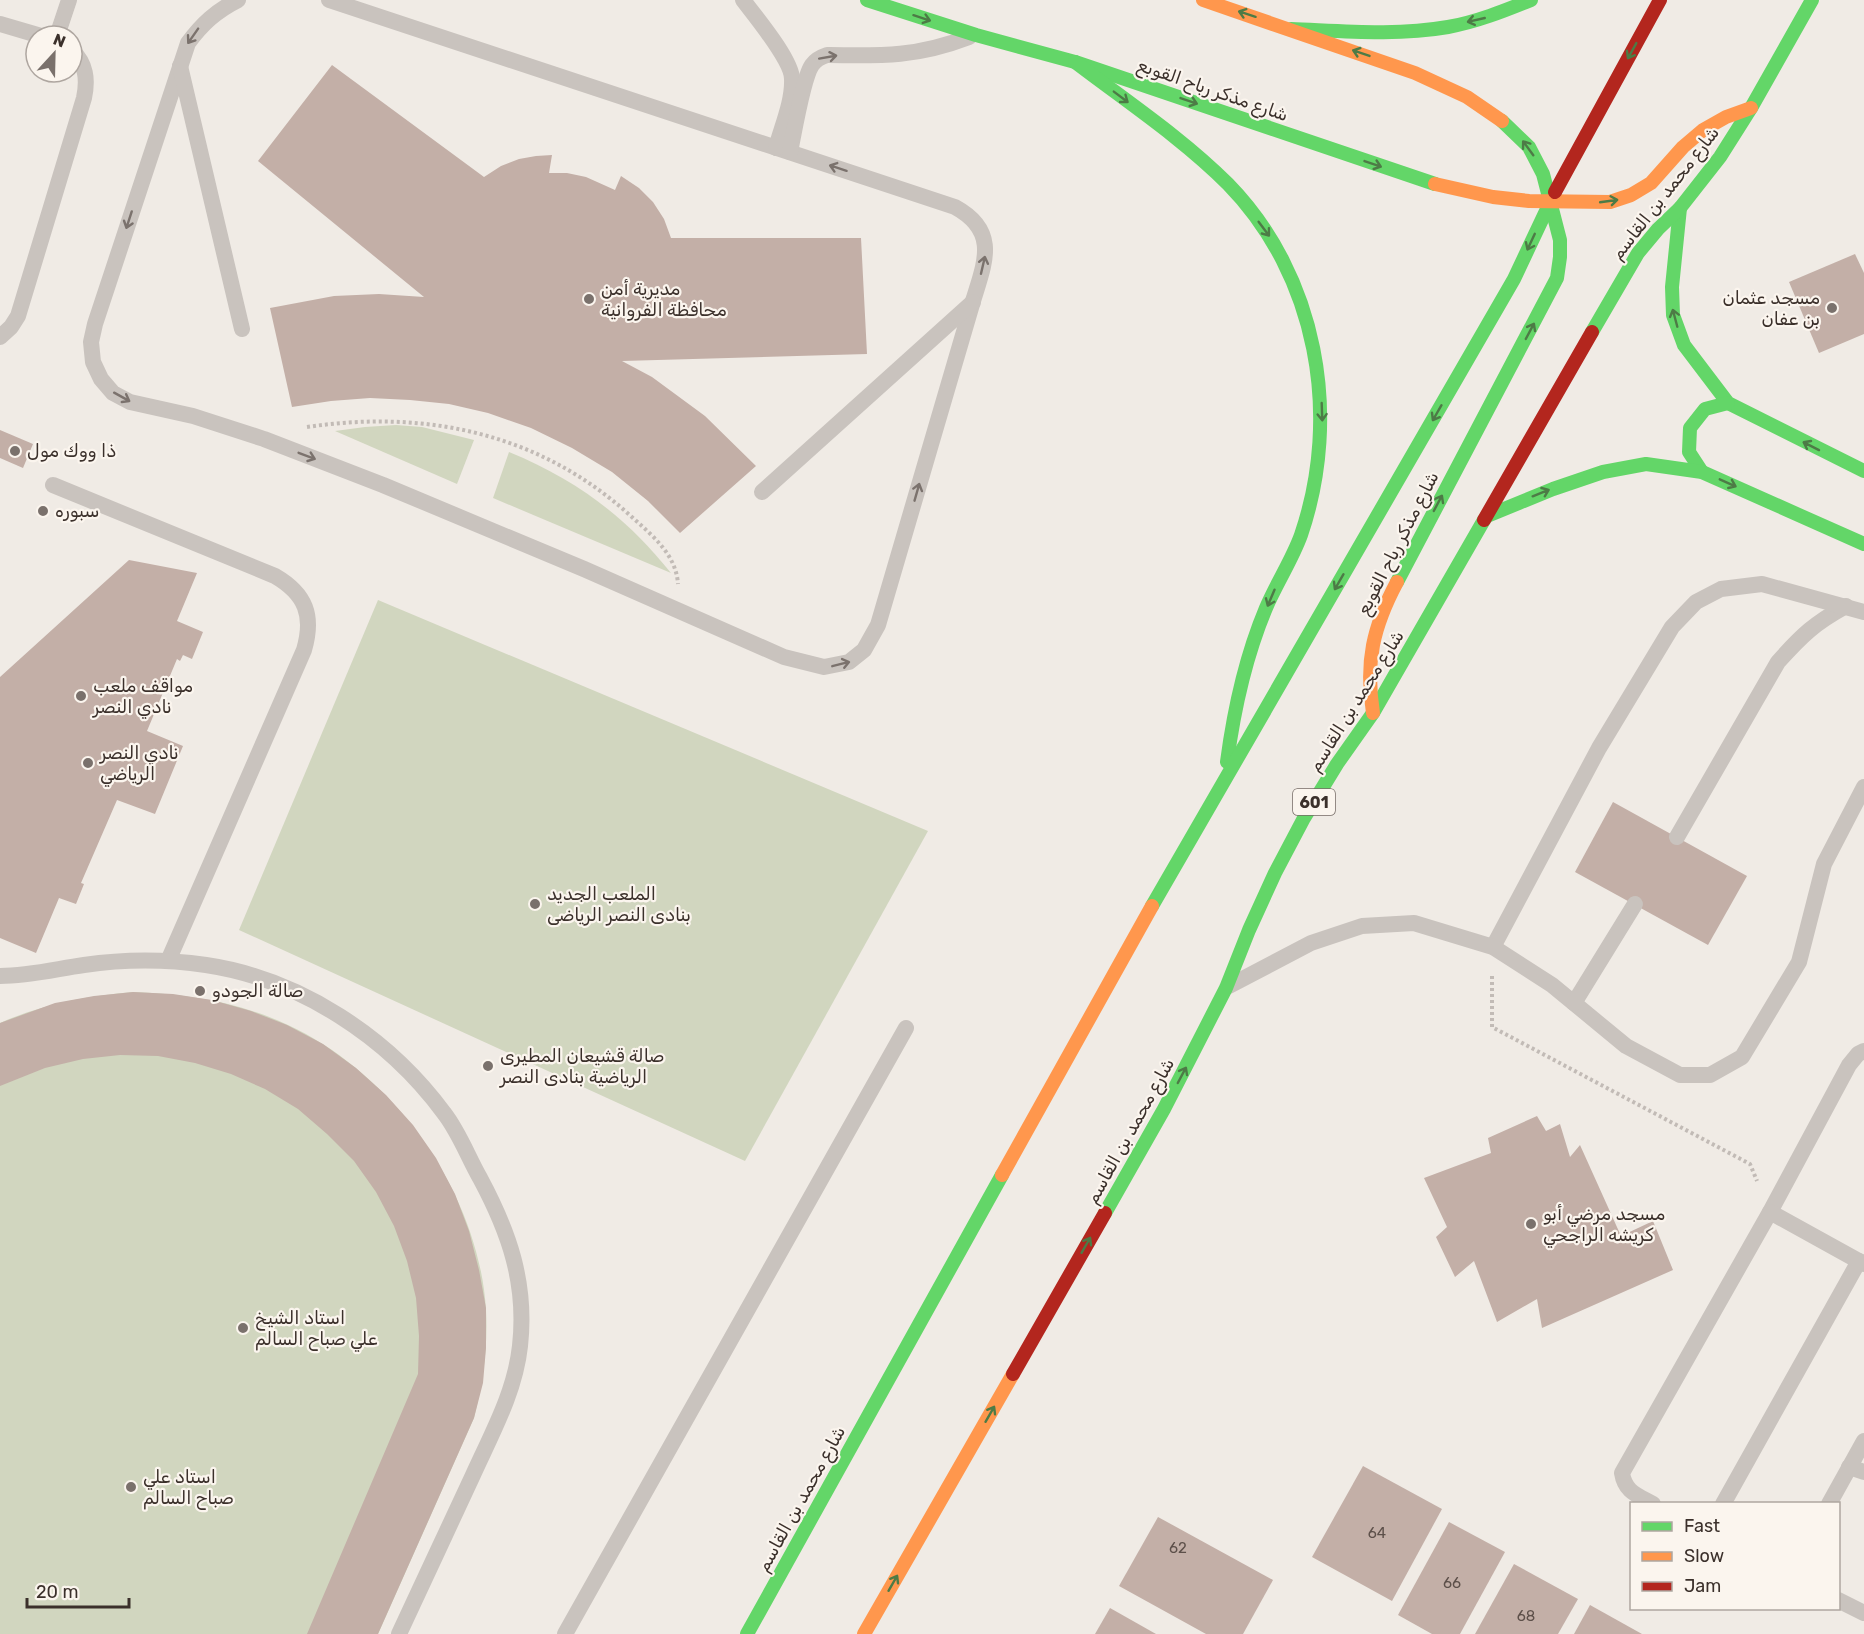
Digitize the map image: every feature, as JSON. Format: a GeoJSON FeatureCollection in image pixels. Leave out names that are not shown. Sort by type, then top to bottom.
{"type":"FeatureCollection","features":[{"type":"Feature","properties":{"kind":"main road","name":"شارع مذكر رباح القوبع"},"geometry":{"type":"LineString","coordinates":[[867,0],[1075,62],[1423,181],[1493,197],[1610,202],[1631,195],[1651,183],[1683,147],[1703,130],[1726,117],[1751,108]]}},
{"type":"Feature","properties":{"kind":"main road","name":"شارع مذكر رباح القوبع"},"geometry":{"type":"LineString","coordinates":[[1203,0],[1422,75],[1462,95],[1513,129],[1531,149],[1544,174],[1550,201],[1559,223],[1562,242],[1557,278],[1389,595],[1375,626],[1368,669],[1373,713]]}},
{"type":"Feature","properties":{"kind":"main road"},"geometry":{"type":"LineString","coordinates":[[1291,29],[1397,31],[1447,27],[1495,15],[1531,0]]}},
{"type":"Feature","properties":{"kind":"main road","name":"شارع محمد بن القاسم"},"geometry":{"type":"LineString","coordinates":[[747,1634],[1159,893],[1514,279],[1550,201],[1660,0]]}},
{"type":"Feature","properties":{"kind":"main road","name":"شارع محمد بن القاسم"},"geometry":{"type":"LineString","coordinates":[[864,1634],[1142,1149],[1196,1049],[1226,988],[1275,873],[1299,827],[1337,765],[1373,713],[1622,278],[1638,253],[1680,208],[1720,157],[1751,108],[1812,0]]}},
{"type":"Feature","properties":{"kind":"main road"},"geometry":{"type":"LineString","coordinates":[[1075,62],[1192,151],[1236,193],[1273,242],[1300,297],[1317,355],[1323,416],[1317,476],[1300,535],[1255,635],[1241,682],[1231,730],[1225,778]]}},
{"type":"Feature","properties":{"kind":"main road"},"geometry":{"type":"LineString","coordinates":[[1680,208],[1676,262],[1671,287],[1672,315],[1684,345],[1728,403],[1864,471]]}},
{"type":"Feature","properties":{"kind":"main road"},"geometry":{"type":"LineString","coordinates":[[1702,472],[1689,452],[1690,428],[1705,409],[1728,403]]}},
{"type":"Feature","properties":{"kind":"main road"},"geometry":{"type":"LineString","coordinates":[[1487,516],[1553,489],[1603,472],[1646,464],[1702,472],[1864,544]]}},
{"type":"Feature","properties":{"kind":"lane"},"geometry":{"type":"LineString","coordinates":[[61,24],[69,0]]}},
{"type":"Feature","properties":{"kind":"lane"},"geometry":{"type":"LineString","coordinates":[[237,0],[222,8],[202,24],[188,43],[95,324],[91,342],[93,362],[100,379],[113,393],[130,402],[194,416],[264,439],[404,494],[584,569],[784,657],[824,667],[849,662],[864,650],[878,625],[973,301],[986,249],[984,236],[978,223],[968,213],[956,207],[329,0]]}},
{"type":"Feature","properties":{"kind":"lane"},"geometry":{"type":"LineString","coordinates":[[743,0],[800,74]]}},
{"type":"Feature","properties":{"kind":"lane"},"geometry":{"type":"LineString","coordinates":[[0,24],[24,31]]}},
{"type":"Feature","properties":{"kind":"lane"},"geometry":{"type":"LineString","coordinates":[[783,150],[800,74],[820,57],[892,56],[913,53],[935,49],[976,34]]}},
{"type":"Feature","properties":{"kind":"lane"},"geometry":{"type":"LineString","coordinates":[[180,65],[242,329]]}},
{"type":"Feature","properties":{"kind":"lane"},"geometry":{"type":"LineString","coordinates":[[0,338],[12,327],[18,316],[84,98],[87,84],[84,67]]}},
{"type":"Feature","properties":{"kind":"lane"},"geometry":{"type":"LineString","coordinates":[[762,492],[973,301]]}},
{"type":"Feature","properties":{"kind":"lane"},"geometry":{"type":"LineString","coordinates":[[53,485],[275,576],[288,583],[298,594],[305,607],[308,636],[304,650],[168,961]]}},
{"type":"Feature","properties":{"kind":"lane"},"geometry":{"type":"LineString","coordinates":[[1492,947],[1599,748],[1672,627],[1696,602],[1721,589],[1762,584],[1864,612]]}},
{"type":"Feature","properties":{"kind":"lane"},"geometry":{"type":"LineString","coordinates":[[1677,837],[1778,662],[1800,637],[1820,620],[1846,606]]}},
{"type":"Feature","properties":{"kind":"lane"},"geometry":{"type":"LineString","coordinates":[[1226,988],[1311,943],[1362,926],[1414,923],[1492,947],[1552,985],[1626,1046],[1680,1075],[1710,1075],[1742,1057],[1799,962],[1824,864],[1864,787]]}},
{"type":"Feature","properties":{"kind":"lane"},"geometry":{"type":"LineString","coordinates":[[1574,1003],[1635,904]]}},
{"type":"Feature","properties":{"kind":"lane"},"geometry":{"type":"LineString","coordinates":[[0,976],[20,976],[127,960],[168,961],[229,970],[288,989],[325,1007],[359,1029],[392,1055],[421,1084],[446,1115],[496,1208],[507,1234],[515,1262],[521,1299],[520,1347],[506,1402],[399,1634]]}},
{"type":"Feature","properties":{"kind":"lane"},"geometry":{"type":"LineString","coordinates":[[565,1634],[906,1028]]}},
{"type":"Feature","properties":{"kind":"lane"},"geometry":{"type":"LineString","coordinates":[[1651,1502],[1634,1494],[1624,1484],[1622,1473],[1770,1212],[1849,1065],[1858,1054],[1864,1051]]}},
{"type":"Feature","properties":{"kind":"lane"},"geometry":{"type":"LineString","coordinates":[[1724,1502],[1862,1262],[1770,1212]]}},
{"type":"Feature","properties":{"kind":"lane"},"geometry":{"type":"LineString","coordinates":[[1830,1502],[1857,1469],[1864,1441]]}},
{"type":"Feature","properties":{"kind":"lane"},"geometry":{"type":"LineString","coordinates":[[1840,1601],[1864,1613]]}},
{"type":"Feature","properties":{"kind":"path"},"geometry":{"type":"LineString","coordinates":[[264,439],[307,427],[383,420],[421,422],[459,428],[496,438],[530,451],[594,487],[624,509],[651,534],[671,558],[676,570],[678,583],[671,608]]}},
{"type":"Feature","properties":{"kind":"path"},"geometry":{"type":"LineString","coordinates":[[1492,947],[1492,1027],[1750,1164],[1770,1212]]}},
{"type":"Feature","properties":{"kind":"green space"},"geometry":{"type":"Polygon","coordinates":[[[396,425],[422,427],[474,440],[457,484],[335,431],[396,425]]]}},
{"type":"Feature","properties":{"kind":"green space"},"geometry":{"type":"Polygon","coordinates":[[[509,452],[557,475],[598,502],[636,534],[671,573],[493,498],[509,452]]]}},
{"type":"Feature","properties":{"kind":"green space"},"geometry":{"type":"Polygon","coordinates":[[[378,600],[928,831],[745,1161],[239,930],[378,600]]]}},
{"type":"Feature","properties":{"kind":"green space","name":"استاد الشيخ علي صباح السالم"},"geometry":{"type":"Polygon","coordinates":[[[133,992],[193,997],[251,1010],[288,1025],[327,1047],[363,1074],[395,1106],[424,1142],[448,1181],[467,1223],[480,1266],[486,1310],[485,1351],[477,1405],[474,1418],[378,1634],[0,1634],[0,1023],[65,1002],[133,992]]]}},
{"type":"Feature","properties":{"kind":"building","name":"مديرية أمن محافظة الفروانية"},"geometry":{"type":"Polygon","coordinates":[[[332,65],[484,177],[501,166],[519,159],[552,155],[549,173],[567,173],[586,177],[615,190],[621,176],[639,188],[653,202],[664,219],[671,238],[861,238],[867,354],[622,361],[652,377],[705,416],[756,466],[680,533],[648,501],[612,472],[572,448],[531,428],[488,413],[449,404],[370,398],[292,407],[270,308],[334,296],[379,294],[424,297],[258,161],[332,65]]]}},
{"type":"Feature","properties":{"kind":"building","name":"مسجد عثمان بن عفان"},"geometry":{"type":"Polygon","coordinates":[[[1855,254],[1864,273],[1864,334],[1819,353],[1789,282],[1855,254]]]}},
{"type":"Feature","properties":{"kind":"building","name":"ذا ووك مول"},"geometry":{"type":"Polygon","coordinates":[[[0,430],[33,444],[23,468],[0,458],[0,430]]]}},
{"type":"Feature","properties":{"kind":"building","name":"مواقف ملعب نادي النصر"},"geometry":{"type":"Polygon","coordinates":[[[129,560],[197,573],[177,621],[203,632],[192,659],[183,655],[180,661],[177,659],[147,731],[183,746],[155,814],[117,800],[81,883],[84,884],[76,904],[59,898],[36,953],[0,938],[0,677],[129,560]]]}},
{"type":"Feature","properties":{"kind":"building"},"geometry":{"type":"Polygon","coordinates":[[[1613,802],[1747,876],[1708,945],[1575,872],[1613,802]]]}},
{"type":"Feature","properties":{"kind":"building"},"geometry":{"type":"Polygon","coordinates":[[[133,992],[173,994],[212,1000],[251,1011],[287,1025],[323,1044],[356,1068],[386,1095],[413,1125],[436,1158],[455,1194],[469,1231],[486,1308],[483,1383],[474,1418],[378,1634],[307,1634],[418,1374],[419,1336],[416,1298],[407,1261],[394,1226],[376,1192],[354,1161],[327,1134],[298,1109],[265,1089],[231,1074],[195,1063],[158,1056],[120,1055],[83,1059],[45,1068],[0,1086],[0,1023],[55,1003],[133,992]]]}},
{"type":"Feature","properties":{"kind":"building","name":"مسجد مرضي أبو كريشه الراجحي"},"geometry":{"type":"Polygon","coordinates":[[[1537,1116],[1546,1131],[1560,1124],[1570,1157],[1580,1145],[1621,1236],[1653,1221],[1673,1270],[1542,1328],[1537,1299],[1497,1322],[1474,1261],[1455,1277],[1436,1237],[1447,1227],[1424,1178],[1491,1153],[1488,1138],[1537,1116]]]}},
{"type":"Feature","properties":{"kind":"building"},"geometry":{"type":"Polygon","coordinates":[[[1363,1466],[1442,1509],[1392,1601],[1312,1557],[1363,1466]]]}},
{"type":"Feature","properties":{"kind":"building"},"geometry":{"type":"Polygon","coordinates":[[[1158,1517],[1273,1580],[1243,1634],[1206,1634],[1119,1586],[1158,1517]]]}},
{"type":"Feature","properties":{"kind":"building"},"geometry":{"type":"Polygon","coordinates":[[[1449,1522],[1505,1552],[1460,1634],[1432,1634],[1398,1615],[1449,1522]]]}},
{"type":"Feature","properties":{"kind":"building"},"geometry":{"type":"Polygon","coordinates":[[[1514,1564],[1578,1599],[1558,1634],[1475,1634],[1514,1564]]]}},
{"type":"Feature","properties":{"kind":"building"},"geometry":{"type":"Polygon","coordinates":[[[1590,1605],[1642,1634],[1574,1634],[1590,1605]]]}},
{"type":"Feature","properties":{"kind":"building"},"geometry":{"type":"Polygon","coordinates":[[[1110,1608],[1156,1634],[1095,1634],[1110,1608]]]}},
{"type":"Feature","properties":{"kind":"traffic: fast"},"geometry":{"type":"LineString","coordinates":[[867,0],[976,35],[1075,62],[1435,184]]}},
{"type":"Feature","properties":{"kind":"traffic: fast"},"geometry":{"type":"LineString","coordinates":[[1291,29],[1369,32],[1428,30],[1469,22],[1531,0]]}},
{"type":"Feature","properties":{"kind":"traffic: fast"},"geometry":{"type":"LineString","coordinates":[[1592,332],[1638,253],[1680,208],[1720,157],[1751,108],[1812,0]]}},
{"type":"Feature","properties":{"kind":"traffic: fast"},"geometry":{"type":"LineString","coordinates":[[1075,62],[1192,151],[1228,184],[1258,220],[1283,260],[1301,303],[1313,349],[1319,395],[1319,442],[1313,489],[1301,535],[1266,608],[1246,665],[1227,762]]}},
{"type":"Feature","properties":{"kind":"traffic: fast"},"geometry":{"type":"LineString","coordinates":[[1397,582],[1557,278],[1560,240],[1543,174],[1529,147],[1502,121]]}},
{"type":"Feature","properties":{"kind":"traffic: fast"},"geometry":{"type":"LineString","coordinates":[[1152,906],[1514,279],[1555,192]]}},
{"type":"Feature","properties":{"kind":"traffic: fast"},"geometry":{"type":"LineString","coordinates":[[1680,208],[1672,287],[1673,315],[1684,345],[1728,403],[1864,471]]}},
{"type":"Feature","properties":{"kind":"traffic: fast"},"geometry":{"type":"LineString","coordinates":[[1702,472],[1689,452],[1690,428],[1705,409],[1728,403]]}},
{"type":"Feature","properties":{"kind":"traffic: fast"},"geometry":{"type":"LineString","coordinates":[[1487,516],[1553,489],[1603,472],[1646,464],[1702,472],[1864,544]]}},
{"type":"Feature","properties":{"kind":"traffic: fast"},"geometry":{"type":"LineString","coordinates":[[1105,1213],[1164,1109],[1226,988],[1275,873],[1304,818],[1337,764],[1373,713],[1484,520]]}},
{"type":"Feature","properties":{"kind":"traffic: fast"},"geometry":{"type":"LineString","coordinates":[[747,1634],[1002,1175]]}},
{"type":"Feature","properties":{"kind":"traffic: slow"},"geometry":{"type":"LineString","coordinates":[[1203,0],[1415,73],[1467,97],[1502,121]]}},
{"type":"Feature","properties":{"kind":"traffic: slow"},"geometry":{"type":"LineString","coordinates":[[1435,184],[1493,197],[1529,201],[1610,202],[1631,195],[1651,183],[1683,147],[1703,130],[1726,117],[1751,108]]}},
{"type":"Feature","properties":{"kind":"traffic: slow"},"geometry":{"type":"LineString","coordinates":[[1373,713],[1370,677],[1373,645],[1382,614],[1397,582]]}},
{"type":"Feature","properties":{"kind":"traffic: slow"},"geometry":{"type":"LineString","coordinates":[[1002,1175],[1152,906]]}},
{"type":"Feature","properties":{"kind":"traffic: slow"},"geometry":{"type":"LineString","coordinates":[[864,1634],[1013,1374]]}},
{"type":"Feature","properties":{"kind":"traffic: jam"},"geometry":{"type":"LineString","coordinates":[[1555,192],[1660,0]]}},
{"type":"Feature","properties":{"kind":"traffic: jam"},"geometry":{"type":"LineString","coordinates":[[1484,520],[1592,332]]}},
{"type":"Feature","properties":{"kind":"traffic: jam"},"geometry":{"type":"LineString","coordinates":[[1013,1374],[1105,1213]]}},
{"type":"Feature","properties":{"kind":"place","name":"مديرية أمن محافظة الفروانية"},"geometry":{"type":"Point","coordinates":[589,299]}},
{"type":"Feature","properties":{"kind":"place","name":"مسجد عثمان بن عفان"},"geometry":{"type":"Point","coordinates":[1832,308]}},
{"type":"Feature","properties":{"kind":"place","name":"ذا ووك مول"},"geometry":{"type":"Point","coordinates":[15,451]}},
{"type":"Feature","properties":{"kind":"place","name":"سبوره"},"geometry":{"type":"Point","coordinates":[43,511]}},
{"type":"Feature","properties":{"kind":"place","name":"مواقف ملعب نادي النصر"},"geometry":{"type":"Point","coordinates":[81,696]}},
{"type":"Feature","properties":{"kind":"place","name":"نادي النصر الرياضي"},"geometry":{"type":"Point","coordinates":[88,763]}},
{"type":"Feature","properties":{"kind":"place","name":"الملعب الجديد بنادى النصر الرياضى"},"geometry":{"type":"Point","coordinates":[535,904]}},
{"type":"Feature","properties":{"kind":"place","name":"صالة الجودو"},"geometry":{"type":"Point","coordinates":[200,991]}},
{"type":"Feature","properties":{"kind":"place","name":"صالة قشيعان المطيرى الرياضية بنادى النصر"},"geometry":{"type":"Point","coordinates":[488,1066]}},
{"type":"Feature","properties":{"kind":"place","name":"مسجد مرضي أبو كريشه الراجحي"},"geometry":{"type":"Point","coordinates":[1531,1224]}},
{"type":"Feature","properties":{"kind":"place","name":"استاد الشيخ علي صباح السالم"},"geometry":{"type":"Point","coordinates":[243,1328]}},
{"type":"Feature","properties":{"kind":"place","name":"استاد علي صباح السالم"},"geometry":{"type":"Point","coordinates":[131,1487]}}]}
